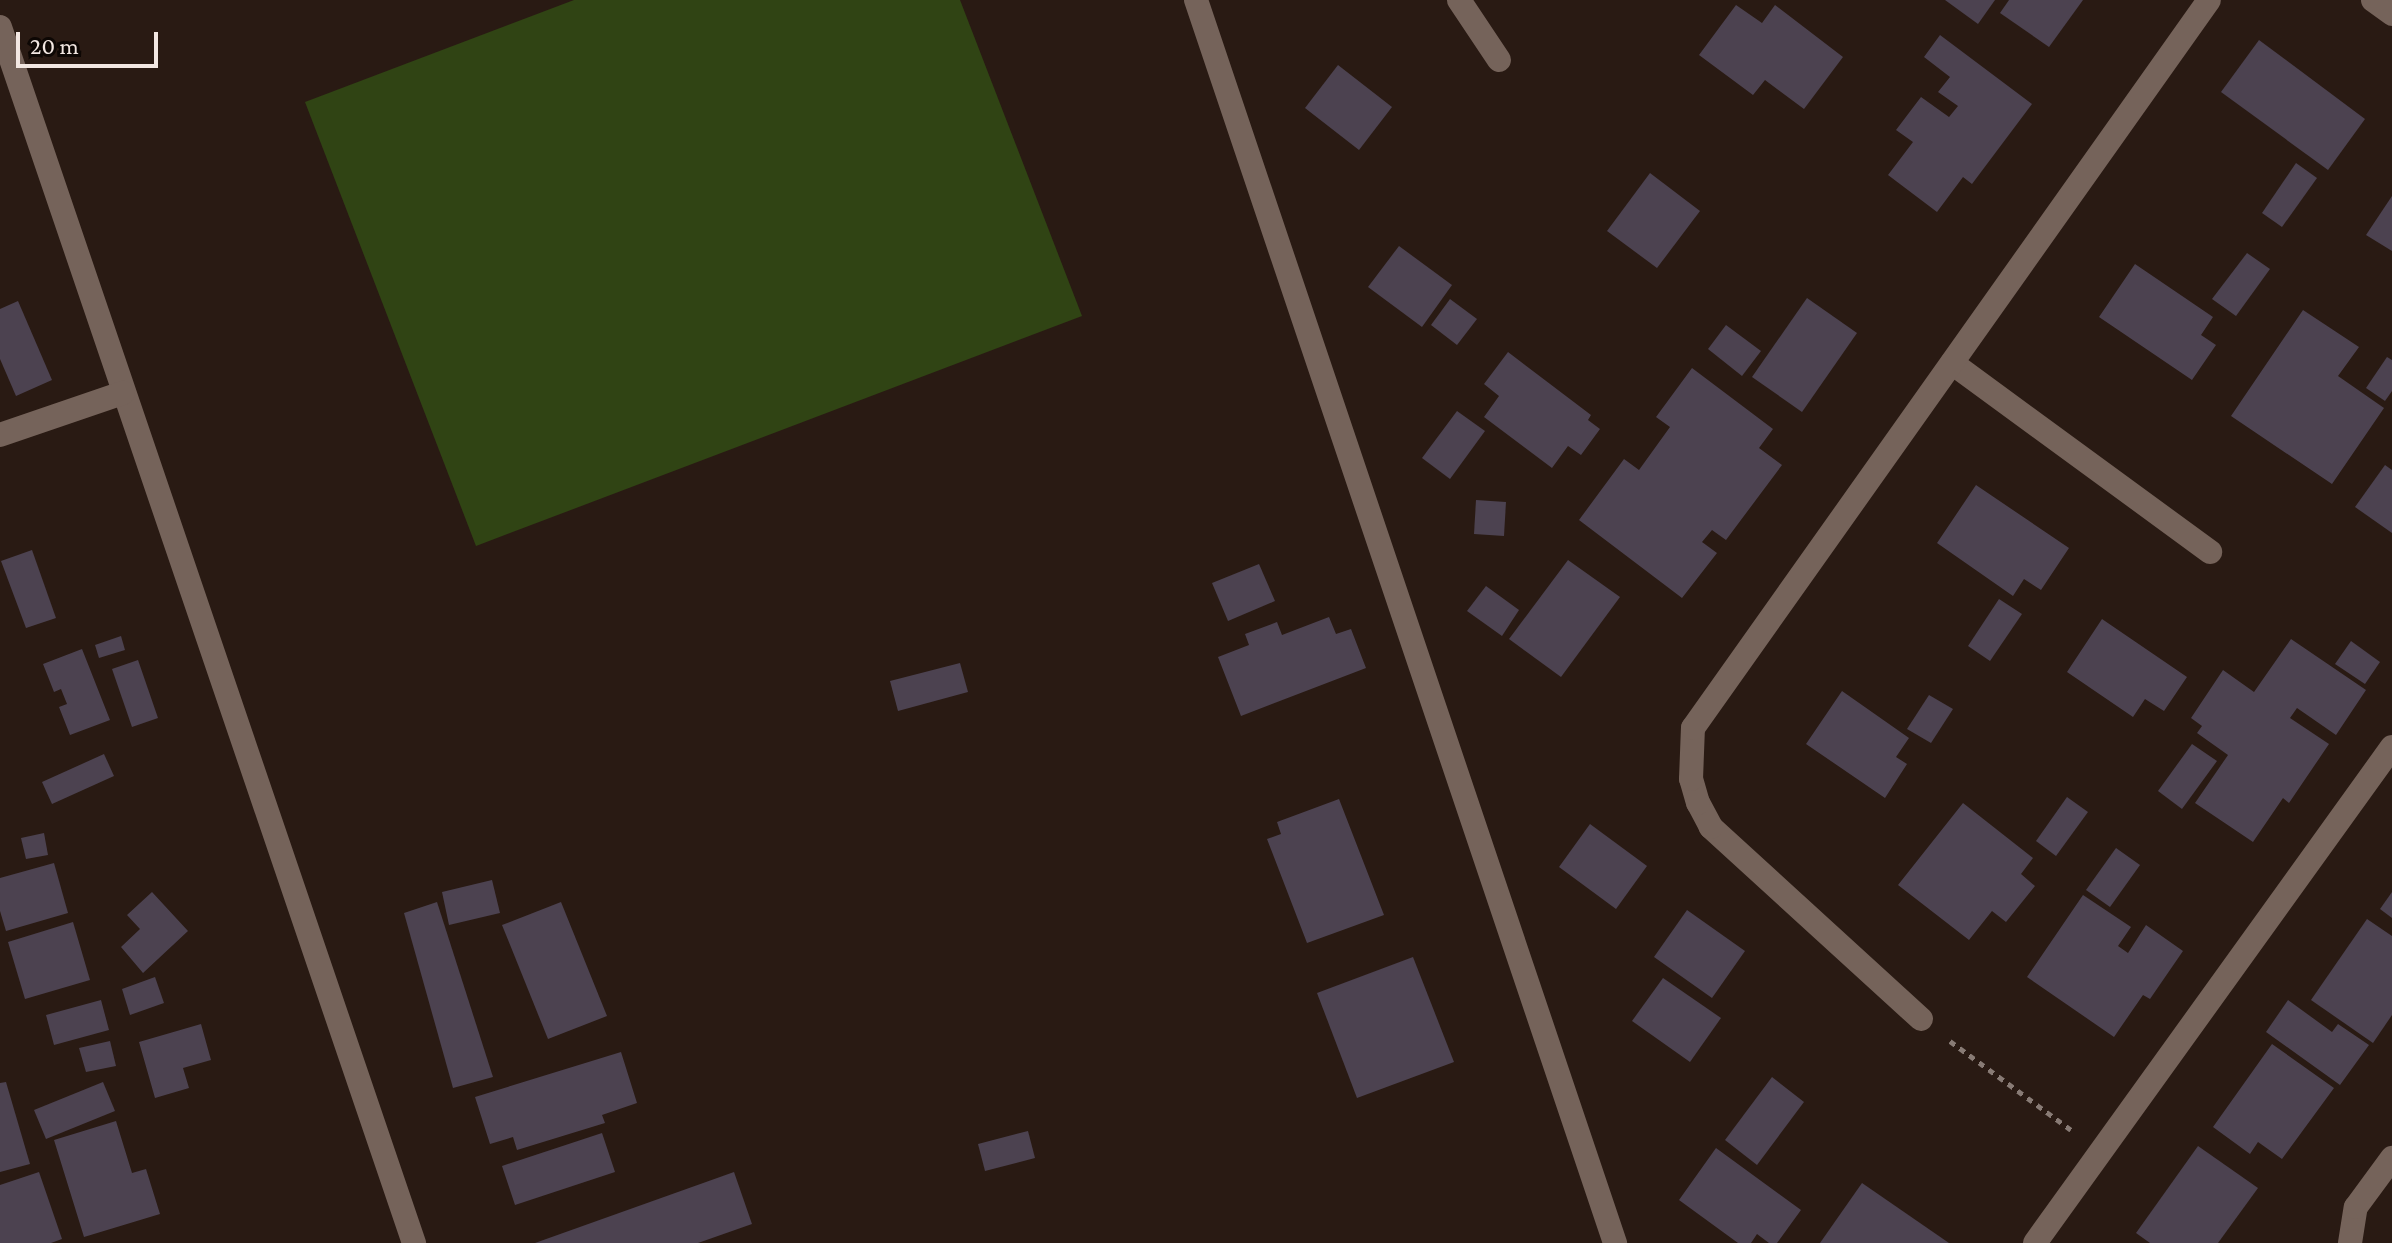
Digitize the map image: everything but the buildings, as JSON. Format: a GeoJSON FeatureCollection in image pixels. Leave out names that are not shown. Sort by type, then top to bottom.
{"type":"FeatureCollection","features":[{"type":"Feature","properties":{"kind":"street"},"geometry":{"type":"LineString","coordinates":[[1196,0],[1615,1243]]}},
{"type":"Feature","properties":{"kind":"street"},"geometry":{"type":"LineString","coordinates":[[1459,0],[1499,60]]}},
{"type":"Feature","properties":{"kind":"street"},"geometry":{"type":"LineString","coordinates":[[1921,1019],[1711,827],[1698,803],[1691,779],[1693,728],[2209,0]]}},
{"type":"Feature","properties":{"kind":"street"},"geometry":{"type":"LineString","coordinates":[[2373,0],[2392,14]]}},
{"type":"Feature","properties":{"kind":"street"},"geometry":{"type":"LineString","coordinates":[[0,27],[123,393],[316,945],[414,1243]]}},
{"type":"Feature","properties":{"kind":"street"},"geometry":{"type":"LineString","coordinates":[[1952,363],[2210,552]]}},
{"type":"Feature","properties":{"kind":"street"},"geometry":{"type":"LineString","coordinates":[[0,435],[123,393]]}},
{"type":"Feature","properties":{"kind":"street"},"geometry":{"type":"LineString","coordinates":[[2035,1243],[2392,747]]}},
{"type":"Feature","properties":{"kind":"street"},"geometry":{"type":"LineString","coordinates":[[2350,1243],[2356,1207],[2392,1158]]}},
{"type":"Feature","properties":{"kind":"path"},"geometry":{"type":"LineString","coordinates":[[1921,1019],[2101,1153]]}},
{"type":"Feature","properties":{"kind":"green space"},"geometry":{"type":"Polygon","coordinates":[[[574,0],[960,0],[1082,316],[476,546],[305,102],[574,0]]]}}]}
